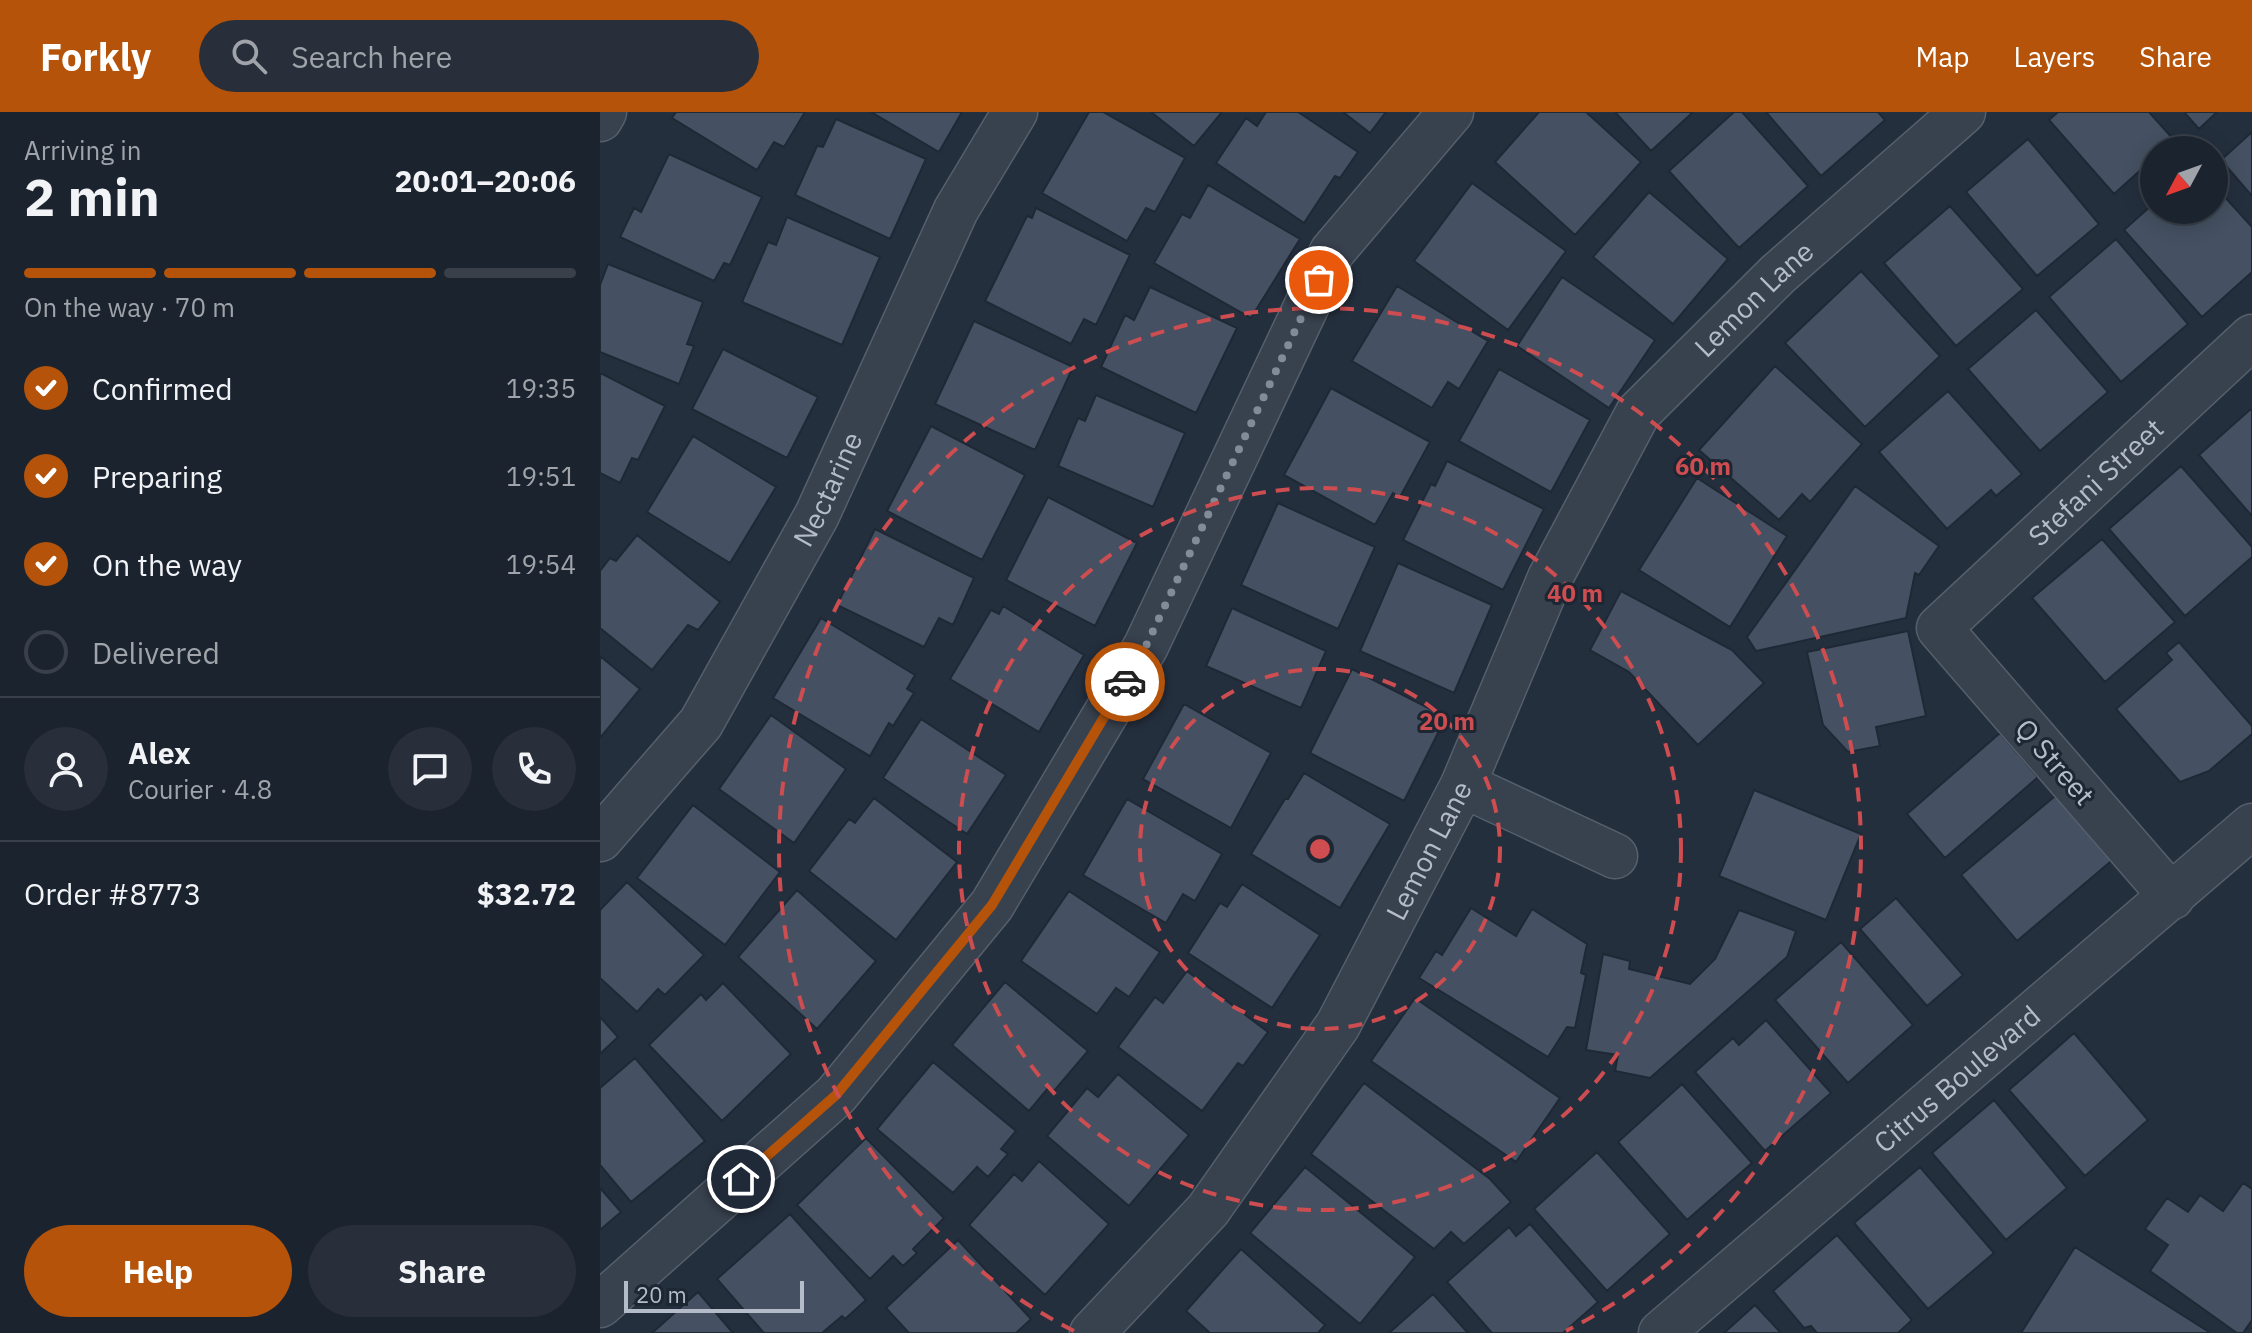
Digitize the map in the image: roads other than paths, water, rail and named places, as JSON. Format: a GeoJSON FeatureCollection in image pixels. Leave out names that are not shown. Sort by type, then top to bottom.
{"type":"FeatureCollection","features":[{"type":"Feature","properties":{"kind":"street"},"geometry":{"type":"LineString","coordinates":[[600,119],[604,112]]}},
{"type":"Feature","properties":{"kind":"street","name":"Nectarine"},"geometry":{"type":"LineString","coordinates":[[600,839],[701,723],[817,515],[956,210],[1015,112]]}},
{"type":"Feature","properties":{"kind":"street"},"geometry":{"type":"LineString","coordinates":[[600,1305],[836,1095],[992,905],[1146,646],[1332,252],[1451,112]]}},
{"type":"Feature","properties":{"kind":"street","name":"Lemon Lane"},"geometry":{"type":"LineString","coordinates":[[1092,1333],[1208,1210],[1338,1025],[1463,785],[1550,578],[1638,413],[1778,274],[1963,112]]}},
{"type":"Feature","properties":{"kind":"street","name":"Stefani Street"},"geometry":{"type":"LineString","coordinates":[[1939,628],[2252,337]]}},
{"type":"Feature","properties":{"kind":"street","name":"Q Street"},"geometry":{"type":"LineString","coordinates":[[1939,628],[2172,897]]}},
{"type":"Feature","properties":{"kind":"street"},"geometry":{"type":"LineString","coordinates":[[1463,785],[1615,856]]}},
{"type":"Feature","properties":{"kind":"street","name":"Citrus Boulevard"},"geometry":{"type":"LineString","coordinates":[[1661,1333],[2252,826]]}}]}
